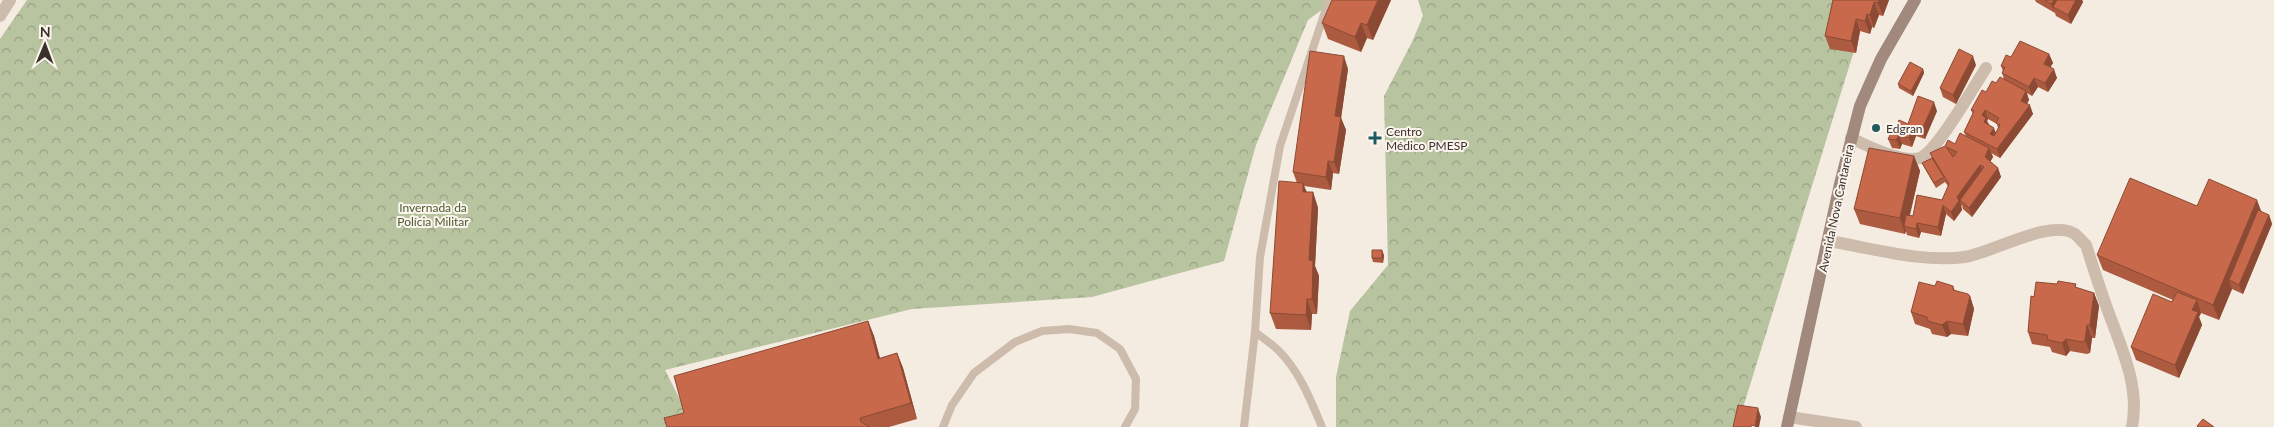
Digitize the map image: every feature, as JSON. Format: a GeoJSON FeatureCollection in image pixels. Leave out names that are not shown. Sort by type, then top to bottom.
{"type":"FeatureCollection","features":[{"type":"Feature","properties":{"kind":"main road","name":"Avenida Nova Cantareira"},"geometry":{"type":"LineString","coordinates":[[1788,422],[1851,138],[1860,106],[1881,58],[1915,0]]}},
{"type":"Feature","properties":{"kind":"street"},"geometry":{"type":"LineString","coordinates":[[0,16],[10,0]]}},
{"type":"Feature","properties":{"kind":"street"},"geometry":{"type":"LineString","coordinates":[[1851,138],[1875,150],[1912,158],[1922,157],[1935,146],[1986,68]]}},
{"type":"Feature","properties":{"kind":"street"},"geometry":{"type":"LineString","coordinates":[[1829,241],[1940,259],[1966,257],[1988,251],[2029,234],[2055,230],[2074,233],[2086,245],[2127,362],[2133,387],[2135,412],[2132,427]]}},
{"type":"Feature","properties":{"kind":"street"},"geometry":{"type":"LineString","coordinates":[[1788,422],[1856,427]]}},
{"type":"Feature","properties":{"kind":"lane"},"geometry":{"type":"LineString","coordinates":[[1244,427],[1260,257],[1280,146],[1329,0]]}},
{"type":"Feature","properties":{"kind":"lane"},"geometry":{"type":"LineString","coordinates":[[943,427],[952,405],[974,373],[1015,342],[1042,331],[1069,329],[1097,333],[1120,349],[1136,378],[1135,409],[1125,427]]}},
{"type":"Feature","properties":{"kind":"lane"},"geometry":{"type":"LineString","coordinates":[[1254,332],[1278,350],[1291,365],[1309,396],[1322,427]]}},
{"type":"Feature","properties":{"kind":"green space","name":"Invernada da Polícia Militar"},"geometry":{"type":"Polygon","coordinates":[[[27,0],[1335,0],[1308,20],[1256,145],[1224,261],[1092,297],[912,309],[665,370],[694,427],[0,427],[0,39],[27,0]]]}},
{"type":"Feature","properties":{"kind":"green space"},"geometry":{"type":"Polygon","coordinates":[[[1418,0],[1838,0],[1858,38],[1737,427],[1336,427],[1336,377],[1350,311],[1388,265],[1384,96],[1412,42],[1423,16],[1418,0]]]}},
{"type":"Feature","properties":{"kind":"building"},"geometry":{"type":"Polygon","coordinates":[[[1332,0],[1378,0],[1367,25],[1361,23],[1355,37],[1322,23],[1332,0]]]}},
{"type":"Feature","properties":{"kind":"building"},"geometry":{"type":"Polygon","coordinates":[[[1833,0],[1879,0],[1878,3],[1874,2],[1870,15],[1867,14],[1865,21],[1856,19],[1851,41],[1825,36],[1833,0]]]}},
{"type":"Feature","properties":{"kind":"building"},"geometry":{"type":"Polygon","coordinates":[[[2045,0],[2054,0],[2051,4],[2045,0]]]}},
{"type":"Feature","properties":{"kind":"building"},"geometry":{"type":"Polygon","coordinates":[[[2057,0],[2076,0],[2068,15],[2053,7],[2057,0]]]}},
{"type":"Feature","properties":{"kind":"building"},"geometry":{"type":"Polygon","coordinates":[[[2020,41],[2049,54],[2044,64],[2054,69],[2045,83],[2034,78],[2029,87],[2002,73],[2005,67],[2001,66],[2006,55],[2011,57],[2020,41]]]}},
{"type":"Feature","properties":{"kind":"building"},"geometry":{"type":"Polygon","coordinates":[[[1959,49],[1973,56],[1953,95],[1940,88],[1959,49]]]}},
{"type":"Feature","properties":{"kind":"building"},"geometry":{"type":"Polygon","coordinates":[[[1310,51],[1344,56],[1335,116],[1341,117],[1334,162],[1328,161],[1326,177],[1293,172],[1310,51]]]}},
{"type":"Feature","properties":{"kind":"building"},"geometry":{"type":"Polygon","coordinates":[[[1910,62],[1923,69],[1911,91],[1898,84],[1910,62]]]}},
{"type":"Feature","properties":{"kind":"building"},"geometry":{"type":"Polygon","coordinates":[[[2000,77],[2026,91],[2021,101],[2030,105],[1997,149],[1964,132],[1974,111],[1971,110],[1982,90],[1986,92],[1992,81],[1996,83],[2000,77]],[[1985,110],[1982,115],[1986,118],[1984,122],[1994,128],[1990,134],[1994,136],[2000,125],[1996,123],[1999,118],[1985,110]]]}},
{"type":"Feature","properties":{"kind":"building"},"geometry":{"type":"Polygon","coordinates":[[[1918,96],[1934,102],[1922,130],[1913,127],[1909,138],[1899,135],[1896,140],[1888,139],[1891,133],[1894,134],[1899,120],[1908,124],[1918,96]]]}},
{"type":"Feature","properties":{"kind":"building"},"geometry":{"type":"Polygon","coordinates":[[[1960,133],[1989,148],[1985,157],[1998,168],[1969,208],[1960,200],[1984,167],[1980,165],[1957,197],[1959,201],[1951,212],[1943,205],[1938,227],[1917,223],[1916,229],[1904,226],[1906,215],[1913,216],[1917,195],[1942,200],[1949,184],[1930,153],[1945,146],[1948,140],[1955,144],[1960,133]],[[1946,147],[1953,157],[1957,152],[1946,147]]]}},
{"type":"Feature","properties":{"kind":"building"},"geometry":{"type":"Polygon","coordinates":[[[1869,148],[1914,156],[1900,218],[1854,209],[1869,148]]]}},
{"type":"Feature","properties":{"kind":"building"},"geometry":{"type":"Polygon","coordinates":[[[1932,158],[1944,177],[1934,183],[1922,163],[1932,158]]]}},
{"type":"Feature","properties":{"kind":"building"},"geometry":{"type":"Polygon","coordinates":[[[2130,178],[2197,206],[2209,179],[2257,200],[2213,305],[2097,255],[2130,178]]]}},
{"type":"Feature","properties":{"kind":"building"},"geometry":{"type":"Polygon","coordinates":[[[1279,181],[1303,183],[1303,192],[1313,192],[1309,260],[1313,261],[1312,299],[1307,299],[1306,315],[1270,313],[1279,181]]]}},
{"type":"Feature","properties":{"kind":"building"},"geometry":{"type":"Polygon","coordinates":[[[2258,210],[2269,215],[2239,285],[2229,280],[2258,210]]]}},
{"type":"Feature","properties":{"kind":"building"},"geometry":{"type":"Polygon","coordinates":[[[1372,250],[1382,250],[1382,258],[1372,258],[1372,250]]]}},
{"type":"Feature","properties":{"kind":"building"},"geometry":{"type":"Polygon","coordinates":[[[1937,281],[1953,286],[1953,290],[1970,296],[1963,324],[1947,321],[1942,325],[1928,321],[1927,317],[1911,312],[1919,282],[1935,286],[1937,281]]]}},
{"type":"Feature","properties":{"kind":"building"},"geometry":{"type":"Polygon","coordinates":[[[2058,281],[2076,284],[2075,287],[2094,293],[2090,325],[2087,325],[2085,340],[2082,342],[2066,339],[2062,343],[2048,340],[2047,335],[2028,332],[2031,296],[2034,297],[2036,282],[2057,284],[2058,281]]]}},
{"type":"Feature","properties":{"kind":"building"},"geometry":{"type":"Polygon","coordinates":[[[2177,292],[2197,300],[2192,310],[2198,312],[2175,365],[2131,347],[2153,294],[2172,302],[2177,292]]]}},
{"type":"Feature","properties":{"kind":"building"},"geometry":{"type":"Polygon","coordinates":[[[868,321],[878,359],[897,353],[911,403],[860,418],[861,422],[870,427],[667,427],[664,418],[684,413],[674,376],[868,321]]]}},
{"type":"Feature","properties":{"kind":"building"},"geometry":{"type":"Polygon","coordinates":[[[1738,405],[1758,408],[1755,426],[1733,427],[1738,405]]]}},
{"type":"Feature","properties":{"kind":"building"},"geometry":{"type":"Polygon","coordinates":[[[2203,419],[2214,427],[2198,427],[2203,419]]]}},
{"type":"Feature","properties":{"kind":"place","name":"Edgran"},"geometry":{"type":"Point","coordinates":[1876,128]}},
{"type":"Feature","properties":{"kind":"place","name":"Centro Médico PMESP"},"geometry":{"type":"Point","coordinates":[1375,138]}}]}
